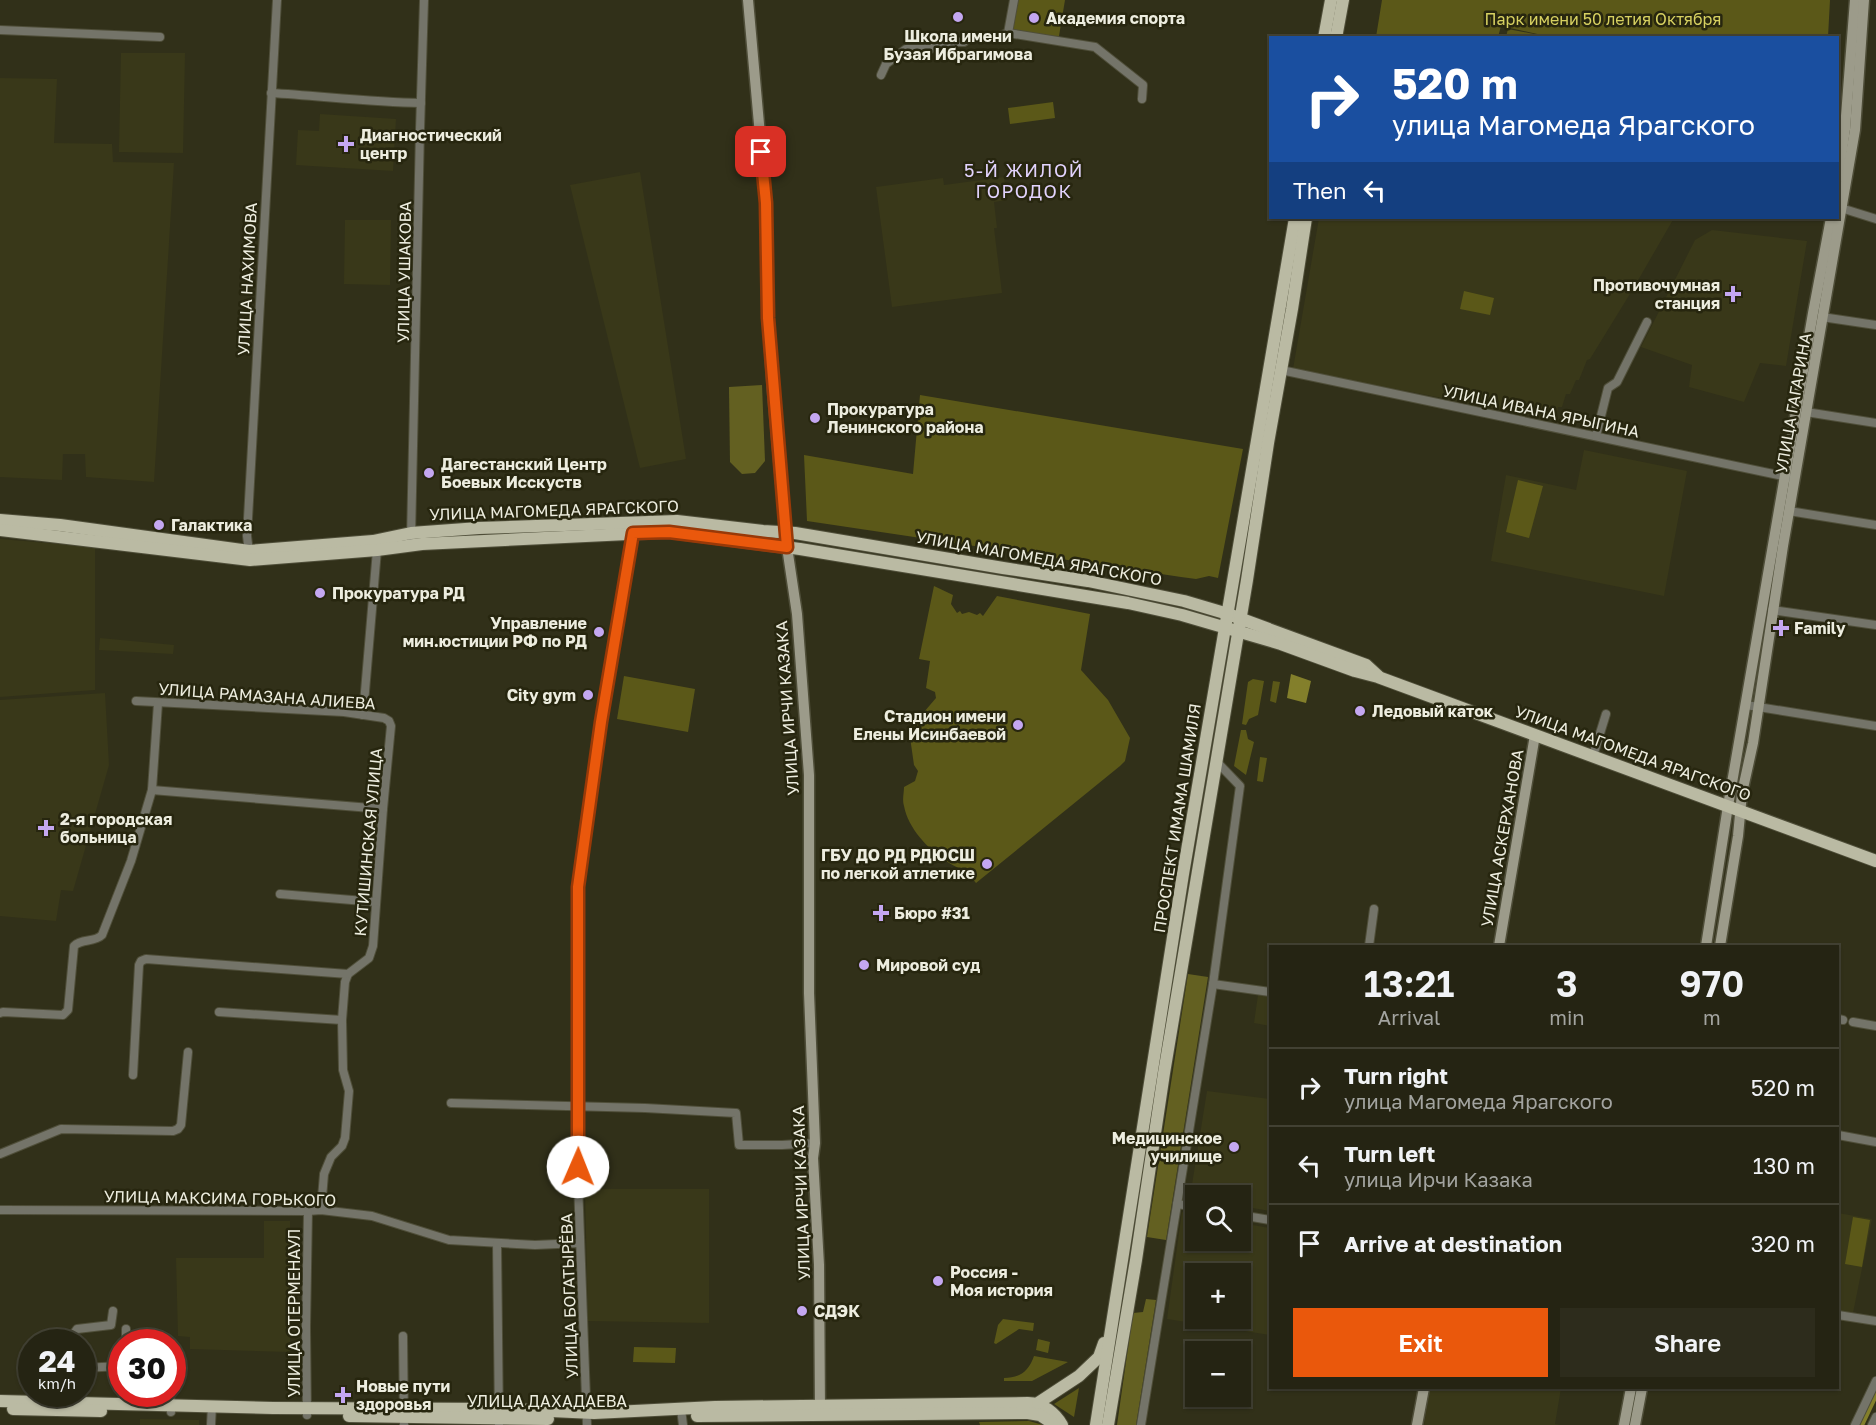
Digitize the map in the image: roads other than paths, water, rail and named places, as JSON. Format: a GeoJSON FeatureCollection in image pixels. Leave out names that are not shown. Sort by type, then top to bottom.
{"type":"FeatureCollection","features":[{"type":"Feature","properties":{"kind":"main road","name":"УЛИЦА ИРЧИ КАЗАКА"},"geometry":{"type":"LineString","coordinates":[[748,0],[766,203],[768,318],[787,547],[797,614],[809,775],[810,993],[815,1143],[813,1158],[819,1265],[820,1411]]}},
{"type":"Feature","properties":{"kind":"main road"},"geometry":{"type":"LineString","coordinates":[[1324,36],[1331,0]]}},
{"type":"Feature","properties":{"kind":"main road"},"geometry":{"type":"LineString","coordinates":[[1336,36],[1343,0]]}},
{"type":"Feature","properties":{"kind":"main road"},"geometry":{"type":"LineString","coordinates":[[1839,171],[1845,129],[1855,0]]}},
{"type":"Feature","properties":{"kind":"main road","name":"УЛИЦА ГАГАРИНА"},"geometry":{"type":"LineString","coordinates":[[1734,808],[1758,706],[1789,511],[1790,477],[1806,412],[1855,130],[1864,0]]}},
{"type":"Feature","properties":{"kind":"main road","name":"ПРОСПЕКТ ИМАМА ШАМИЛЯ"},"geometry":{"type":"LineString","coordinates":[[1108,1425],[1216,761],[1231,630],[1228,614],[1295,219]]}},
{"type":"Feature","properties":{"kind":"main road","name":"ПРОСПЕКТ ИМАМА ШАМИЛЯ"},"geometry":{"type":"LineString","coordinates":[[1096,1425],[1183,874],[1231,630],[1240,618],[1306,219]]}},
{"type":"Feature","properties":{"kind":"main road","name":"УЛИЦА ГАГАРИНА"},"geometry":{"type":"LineString","coordinates":[[1734,808],[1746,705],[1790,477],[1831,219]]}},
{"type":"Feature","properties":{"kind":"main road","name":"УЛИЦА МАГОМЕДА ЯРАГСКОГО"},"geometry":{"type":"LineString","coordinates":[[0,520],[60,525],[250,555]]}},
{"type":"Feature","properties":{"kind":"main road","name":"УЛИЦА МАГОМЕДА ЯРАГСКОГО"},"geometry":{"type":"LineString","coordinates":[[0,530],[250,555],[375,545],[411,539],[633,528],[676,521],[786,532],[836,538],[929,556],[1088,580],[1184,601],[1240,618],[1366,665],[1378,677]]}},
{"type":"Feature","properties":{"kind":"main road","name":"УЛИЦА МАГОМЕДА ЯРАГСКОГО"},"geometry":{"type":"LineString","coordinates":[[633,528],[787,547],[1128,603],[1182,615],[1281,644],[1378,677],[1876,861]]}},
{"type":"Feature","properties":{"kind":"main road","name":"УЛИЦА АСКЕРХАНОВА"},"geometry":{"type":"LineString","coordinates":[[1499,945],[1535,735]]}},
{"type":"Feature","properties":{"kind":"main road"},"geometry":{"type":"LineString","coordinates":[[1720,945],[1727,904],[1734,808]]}},
{"type":"Feature","properties":{"kind":"main road"},"geometry":{"type":"LineString","coordinates":[[1706,945],[1734,808]]}},
{"type":"Feature","properties":{"kind":"main road"},"geometry":{"type":"LineString","coordinates":[[1062,1425],[1057,1417],[1038,1403],[1079,1376],[1100,1357],[1112,1322]]}},
{"type":"Feature","properties":{"kind":"main road"},"geometry":{"type":"LineString","coordinates":[[1417,1425],[1424,1389]]}},
{"type":"Feature","properties":{"kind":"main road"},"geometry":{"type":"LineString","coordinates":[[1624,1425],[1631,1389]]}},
{"type":"Feature","properties":{"kind":"main road"},"geometry":{"type":"LineString","coordinates":[[1635,1425],[1642,1389]]}},
{"type":"Feature","properties":{"kind":"main road","name":"УЛИЦА ДАХАДАЕВА"},"geometry":{"type":"LineString","coordinates":[[0,1401],[18,1401]]}},
{"type":"Feature","properties":{"kind":"main road","name":"УЛИЦА ДАХАДАЕВА"},"geometry":{"type":"LineString","coordinates":[[185,1407],[212,1415],[307,1411],[404,1417],[587,1419],[737,1416],[1038,1403]]}},
{"type":"Feature","properties":{"kind":"main road","name":"УЛИЦА ДАХАДАЕВА"},"geometry":{"type":"LineString","coordinates":[[0,1409],[19,1407]]}},
{"type":"Feature","properties":{"kind":"main road","name":"УЛИЦА ДАХАДАЕВА"},"geometry":{"type":"LineString","coordinates":[[820,1411],[833,1414],[1028,1413],[1040,1415],[1054,1425]]}},
{"type":"Feature","properties":{"kind":"street","name":"УЛИЦА НАХИМОВА"},"geometry":{"type":"LineString","coordinates":[[250,555],[247,536],[277,0]]}},
{"type":"Feature","properties":{"kind":"street","name":"УЛИЦА УШАКОВА"},"geometry":{"type":"LineString","coordinates":[[411,539],[424,0]]}},
{"type":"Feature","properties":{"kind":"street"},"geometry":{"type":"LineString","coordinates":[[1008,33],[1014,0]]}},
{"type":"Feature","properties":{"kind":"street"},"geometry":{"type":"LineString","coordinates":[[0,30],[160,37]]}},
{"type":"Feature","properties":{"kind":"street"},"geometry":{"type":"LineString","coordinates":[[881,75],[886,64],[906,49],[931,49],[943,42],[964,42],[970,38],[996,37],[1008,33],[1095,47],[1143,85],[1142,99]]}},
{"type":"Feature","properties":{"kind":"street"},"geometry":{"type":"LineString","coordinates":[[271,93],[376,102],[421,103]]}},
{"type":"Feature","properties":{"kind":"street"},"geometry":{"type":"LineString","coordinates":[[1841,208],[1876,219]]}},
{"type":"Feature","properties":{"kind":"street"},"geometry":{"type":"LineString","coordinates":[[1822,317],[1876,325]]}},
{"type":"Feature","properties":{"kind":"street"},"geometry":{"type":"LineString","coordinates":[[1596,436],[1608,387],[1617,382],[1647,322]]}},
{"type":"Feature","properties":{"kind":"street","name":"УЛИЦА ИВАНА ЯРЫГИНА"},"geometry":{"type":"LineString","coordinates":[[1281,370],[1790,477]]}},
{"type":"Feature","properties":{"kind":"street"},"geometry":{"type":"LineString","coordinates":[[1806,412],[1876,423]]}},
{"type":"Feature","properties":{"kind":"street"},"geometry":{"type":"LineString","coordinates":[[1789,511],[1876,525]]}},
{"type":"Feature","properties":{"kind":"street","name":"УЛИЦА БОГАТЫРЁВА"},"geometry":{"type":"LineString","coordinates":[[587,1419],[578,1183],[578,887],[601,722],[633,528]]}},
{"type":"Feature","properties":{"kind":"street"},"geometry":{"type":"LineString","coordinates":[[363,715],[375,545]]}},
{"type":"Feature","properties":{"kind":"street"},"geometry":{"type":"LineString","coordinates":[[1772,609],[1876,625]]}},
{"type":"Feature","properties":{"kind":"street","name":"УЛИЦА РАМАЗАНА АЛИЕВА"},"geometry":{"type":"LineString","coordinates":[[136,701],[344,712],[384,718],[391,726]]}},
{"type":"Feature","properties":{"kind":"street"},"geometry":{"type":"LineString","coordinates":[[0,1013],[66,1013],[68,1010],[75,946],[81,942],[99,938],[102,934],[131,861],[152,789],[158,703]]}},
{"type":"Feature","properties":{"kind":"street"},"geometry":{"type":"LineString","coordinates":[[1746,705],[1876,726]]}},
{"type":"Feature","properties":{"kind":"street"},"geometry":{"type":"LineString","coordinates":[[1593,756],[1606,714]]}},
{"type":"Feature","properties":{"kind":"street","name":"КУТИШИНСКАЯ УЛИЦА"},"geometry":{"type":"LineString","coordinates":[[348,974],[369,958],[373,946],[382,809],[391,726]]}},
{"type":"Feature","properties":{"kind":"street"},"geometry":{"type":"LineString","coordinates":[[1141,1425],[1213,984],[1240,786],[1216,761]]}},
{"type":"Feature","properties":{"kind":"street"},"geometry":{"type":"LineString","coordinates":[[152,789],[382,809]]}},
{"type":"Feature","properties":{"kind":"street"},"geometry":{"type":"LineString","coordinates":[[280,894],[376,902]]}},
{"type":"Feature","properties":{"kind":"street"},"geometry":{"type":"LineString","coordinates":[[1369,945],[1374,909]]}},
{"type":"Feature","properties":{"kind":"street"},"geometry":{"type":"LineString","coordinates":[[133,1075],[141,961],[146,959],[348,974],[345,982],[342,1020],[343,1070],[349,1091],[345,1138],[342,1146],[331,1157],[324,1174],[321,1210]]}},
{"type":"Feature","properties":{"kind":"street"},"geometry":{"type":"LineString","coordinates":[[1213,984],[1269,992]]}},
{"type":"Feature","properties":{"kind":"street"},"geometry":{"type":"LineString","coordinates":[[219,1012],[342,1020]]}},
{"type":"Feature","properties":{"kind":"street"},"geometry":{"type":"LineString","coordinates":[[1853,1022],[1876,1026]]}},
{"type":"Feature","properties":{"kind":"street"},"geometry":{"type":"LineString","coordinates":[[0,1154],[60,1130],[173,1131],[178,1129],[181,1125],[188,1052]]}},
{"type":"Feature","properties":{"kind":"street"},"geometry":{"type":"LineString","coordinates":[[451,1103],[645,1108],[736,1113],[739,1145],[815,1143]]}},
{"type":"Feature","properties":{"kind":"street"},"geometry":{"type":"LineString","coordinates":[[1839,1135],[1876,1142]]}},
{"type":"Feature","properties":{"kind":"street"},"geometry":{"type":"LineString","coordinates":[[1177,1204],[1185,1205]]}},
{"type":"Feature","properties":{"kind":"street","name":"УЛИЦА МАКСИМА ГОРЬКОГО"},"geometry":{"type":"LineString","coordinates":[[0,1210],[321,1210],[372,1216],[449,1239],[535,1245],[580,1244]]}},
{"type":"Feature","properties":{"kind":"street","name":"УЛИЦА ОТЕРМЕНАУЛ"},"geometry":{"type":"LineString","coordinates":[[307,1411],[308,1211]]}},
{"type":"Feature","properties":{"kind":"street"},"geometry":{"type":"LineString","coordinates":[[1251,1217],[1269,1220]]}},
{"type":"Feature","properties":{"kind":"street"},"geometry":{"type":"LineString","coordinates":[[497,1243],[499,1417]]}},
{"type":"Feature","properties":{"kind":"street"},"geometry":{"type":"LineString","coordinates":[[77,1329],[111,1325],[113,1311]]}},
{"type":"Feature","properties":{"kind":"street"},"geometry":{"type":"LineString","coordinates":[[1839,1315],[1876,1321]]}},
{"type":"Feature","properties":{"kind":"street"},"geometry":{"type":"LineString","coordinates":[[404,1336],[404,1417]]}},
{"type":"Feature","properties":{"kind":"street"},"geometry":{"type":"LineString","coordinates":[[1855,1425],[1876,1381]]}},
{"type":"Feature","properties":{"kind":"street"},"geometry":{"type":"LineString","coordinates":[[1872,1425],[1876,1418]]}},
{"type":"Feature","properties":{"kind":"waterway"},"geometry":{"type":"LineString","coordinates":[[1860,1425],[1876,1391]]}},
{"type":"Feature","properties":{"kind":"place","name":"Школа имени Бузая Ибрагимова"},"geometry":{"type":"Point","coordinates":[958,17]}},
{"type":"Feature","properties":{"kind":"place","name":"Академия спорта"},"geometry":{"type":"Point","coordinates":[1034,18]}},
{"type":"Feature","properties":{"kind":"place","name":"Диагностический центр"},"geometry":{"type":"Point","coordinates":[346,144]}},
{"type":"Feature","properties":{"kind":"place","name":"Противочумная станция"},"geometry":{"type":"Point","coordinates":[1733,294]}},
{"type":"Feature","properties":{"kind":"place","name":"Прокуратура Ленинского района"},"geometry":{"type":"Point","coordinates":[815,418]}},
{"type":"Feature","properties":{"kind":"place","name":"Дагестанский Центр Боевых Исскуств"},"geometry":{"type":"Point","coordinates":[429,473]}},
{"type":"Feature","properties":{"kind":"place","name":"Галактика"},"geometry":{"type":"Point","coordinates":[159,525]}},
{"type":"Feature","properties":{"kind":"place","name":"Прокуратура РД"},"geometry":{"type":"Point","coordinates":[320,593]}},
{"type":"Feature","properties":{"kind":"place","name":"Family"},"geometry":{"type":"Point","coordinates":[1781,628]}},
{"type":"Feature","properties":{"kind":"place","name":"Управление мин.юстиции РФ по РД"},"geometry":{"type":"Point","coordinates":[599,632]}},
{"type":"Feature","properties":{"kind":"place","name":"City gym"},"geometry":{"type":"Point","coordinates":[588,695]}},
{"type":"Feature","properties":{"kind":"place","name":"Ледовый каток"},"geometry":{"type":"Point","coordinates":[1360,711]}},
{"type":"Feature","properties":{"kind":"place","name":"Стадион имени Елены Исинбаевой"},"geometry":{"type":"Point","coordinates":[1018,725]}},
{"type":"Feature","properties":{"kind":"place","name":"2-я городская больница"},"geometry":{"type":"Point","coordinates":[46,828]}},
{"type":"Feature","properties":{"kind":"place","name":"ГБУ ДО РД РДЮСШ по легкой атлетике"},"geometry":{"type":"Point","coordinates":[987,864]}},
{"type":"Feature","properties":{"kind":"place","name":"Бюро #31"},"geometry":{"type":"Point","coordinates":[881,913]}},
{"type":"Feature","properties":{"kind":"place","name":"Мировой суд"},"geometry":{"type":"Point","coordinates":[864,965]}},
{"type":"Feature","properties":{"kind":"place","name":"Медицинское училище"},"geometry":{"type":"Point","coordinates":[1234,1147]}},
{"type":"Feature","properties":{"kind":"place","name":"Россия - Моя история"},"geometry":{"type":"Point","coordinates":[938,1281]}},
{"type":"Feature","properties":{"kind":"place","name":"СДЭК"},"geometry":{"type":"Point","coordinates":[802,1311]}},
{"type":"Feature","properties":{"kind":"place","name":"Новые пути здоровья"},"geometry":{"type":"Point","coordinates":[343,1395]}},
{"type":"Feature","properties":{"kind":"district","name":"5-Й ЖИЛОЙ ГОРОДОК"},"geometry":{"type":"Point","coordinates":[1024,181]}},
{"type":"Feature","properties":{"kind":"park label","name":"Парк имени 50 летия Октября"},"geometry":{"type":"Point","coordinates":[1603,19]}}]}
